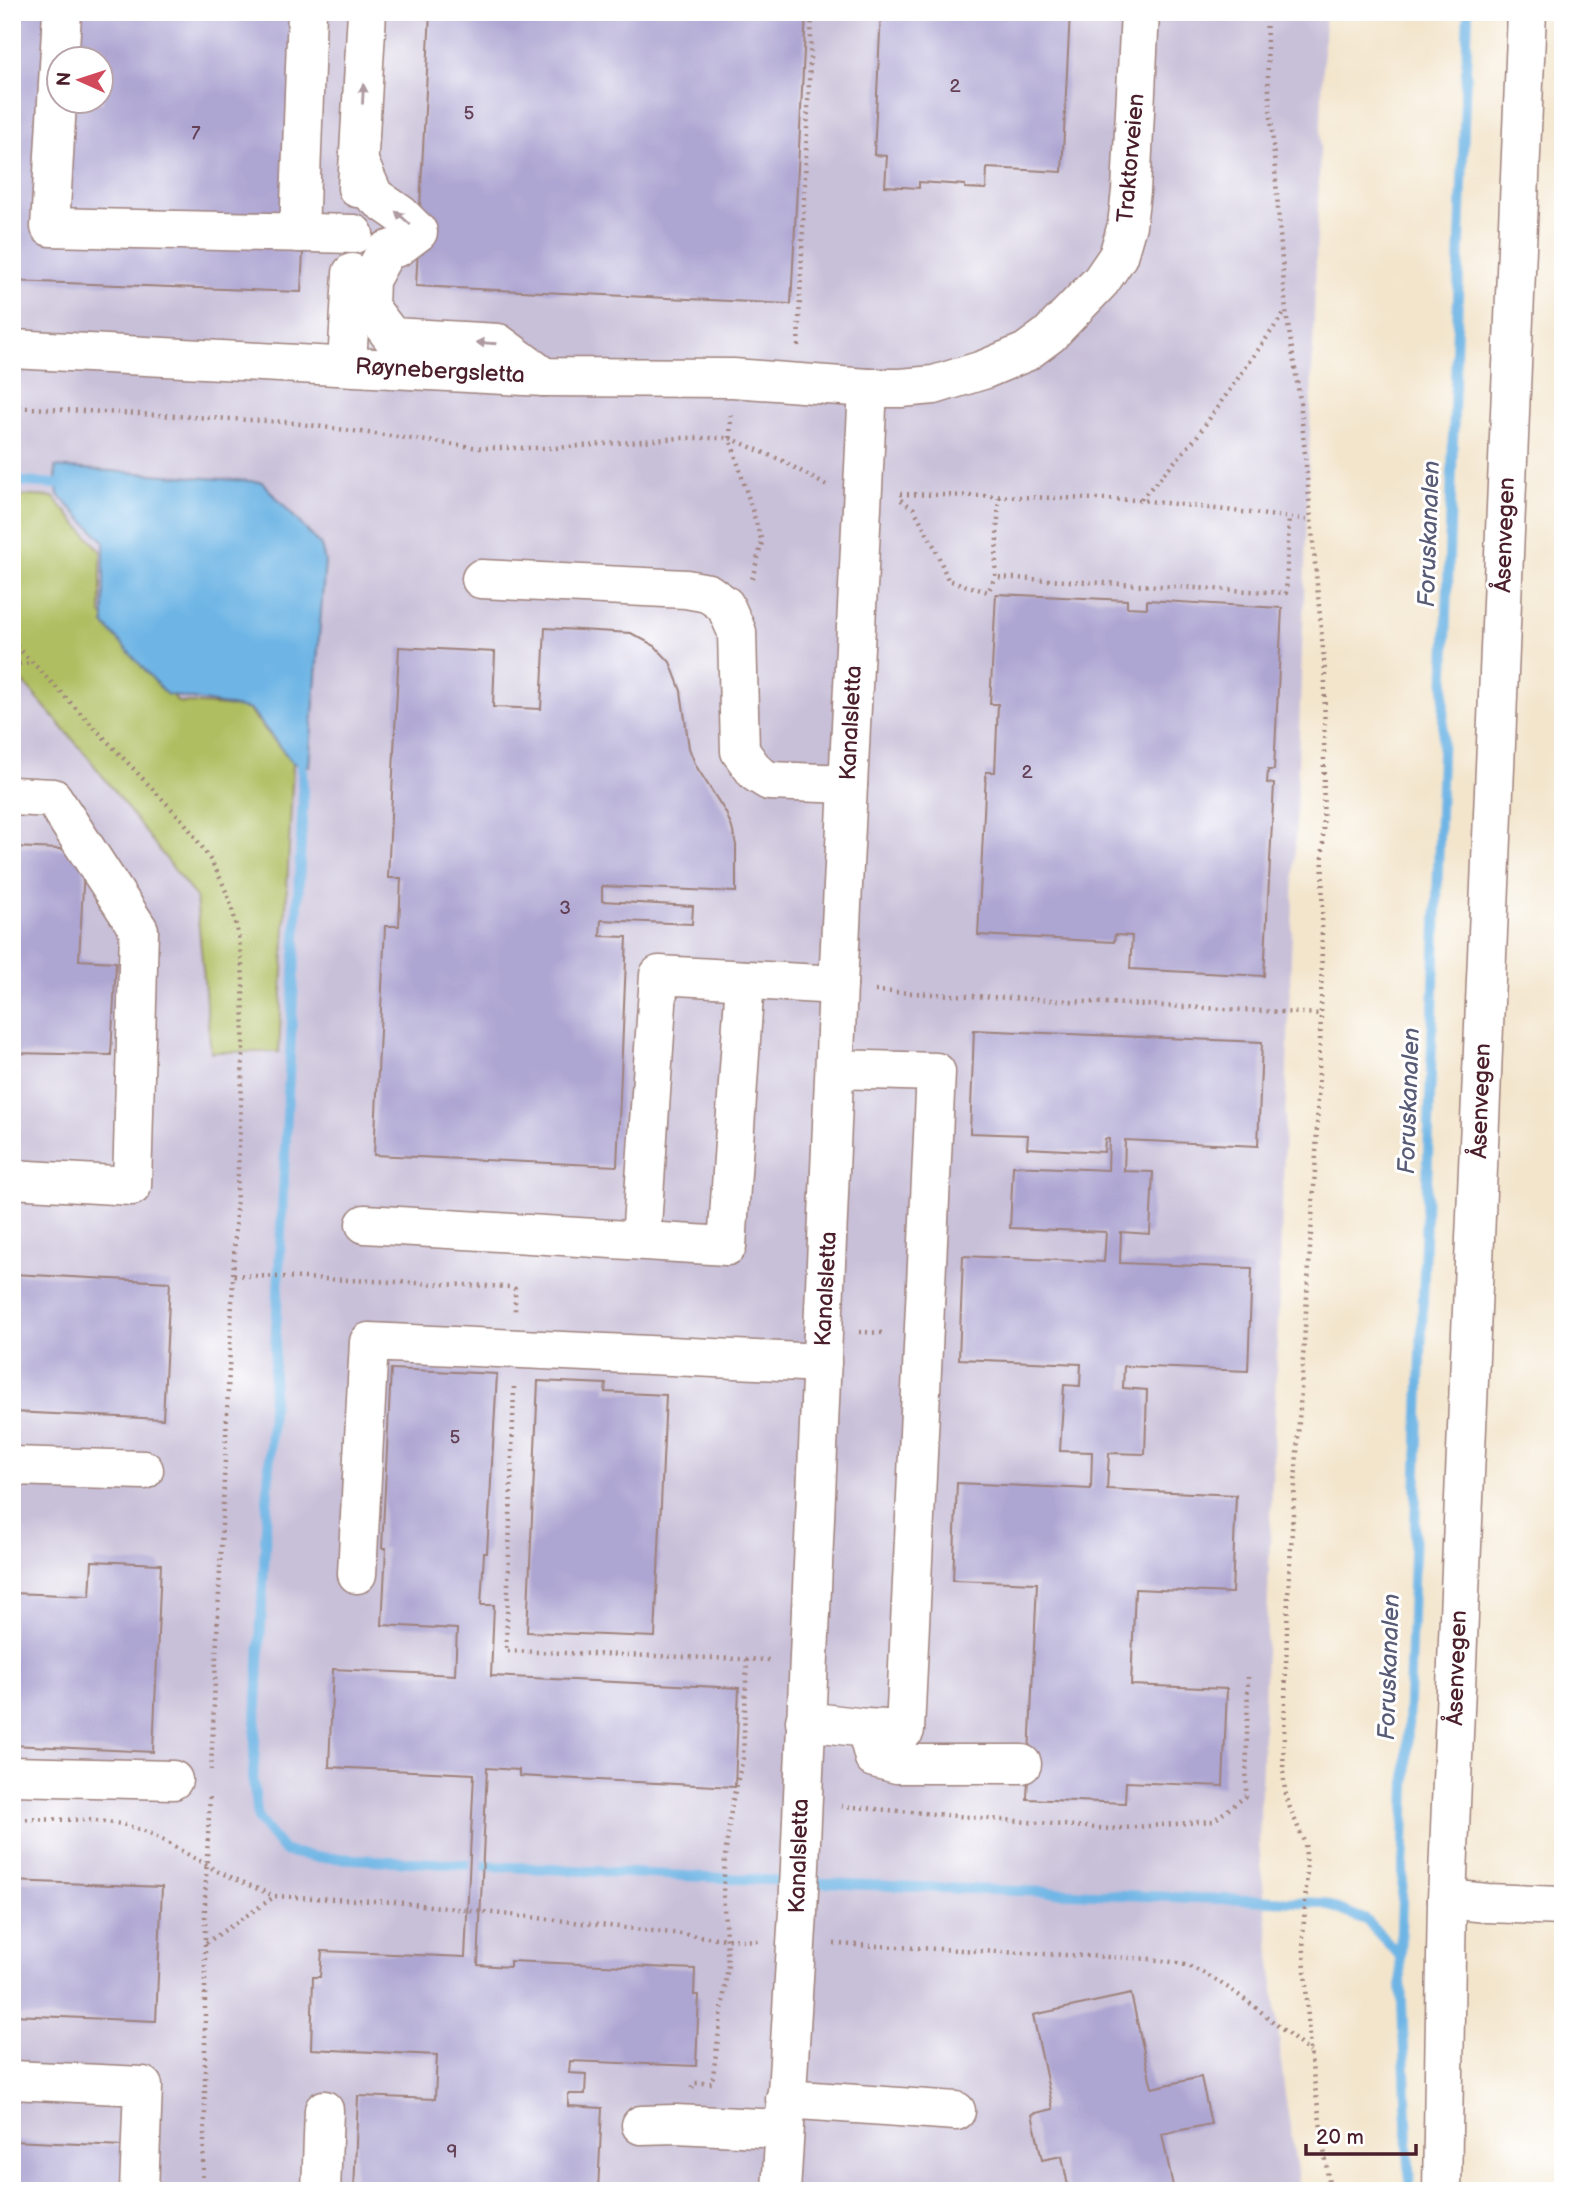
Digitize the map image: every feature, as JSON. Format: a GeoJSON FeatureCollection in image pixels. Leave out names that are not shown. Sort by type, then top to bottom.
{"type":"FeatureCollection","features":[{"type":"Feature","properties":{"kind":"street"},"geometry":{"type":"LineString","coordinates":[[62,12],[50,227],[354,234]]}},
{"type":"Feature","properties":{"kind":"street"},"geometry":{"type":"LineString","coordinates":[[299,233],[307,12]]}},
{"type":"Feature","properties":{"kind":"street"},"geometry":{"type":"LineString","coordinates":[[347,366],[367,12]]}},
{"type":"Feature","properties":{"kind":"street","name":"Traktorveien"},"geometry":{"type":"LineString","coordinates":[[868,388],[934,384],[983,370],[1026,352],[1049,335],[1101,281],[1118,256],[1127,225],[1140,12]]}},
{"type":"Feature","properties":{"kind":"street","name":"Åsenvegen"},"geometry":{"type":"LineString","coordinates":[[1442,2191],[1447,1899],[1527,12]]}},
{"type":"Feature","properties":{"kind":"street"},"geometry":{"type":"LineString","coordinates":[[359,162],[374,196],[400,214],[418,232],[398,247],[386,251],[370,280],[369,307],[392,337],[498,344],[544,376]]}},
{"type":"Feature","properties":{"kind":"street","name":"Røynebergsletta"},"geometry":{"type":"LineString","coordinates":[[12,349],[544,376],[733,378],[868,388]]}},
{"type":"Feature","properties":{"kind":"street","name":"Kanalsletta"},"geometry":{"type":"LineString","coordinates":[[781,2191],[798,1912],[799,1842],[836,1069],[853,988],[848,784],[868,388]]}},
{"type":"Feature","properties":{"kind":"street"},"geometry":{"type":"LineString","coordinates":[[481,579],[686,589],[708,593],[725,605],[737,632],[740,751],[756,773],[769,781],[848,784]]}},
{"type":"Feature","properties":{"kind":"street"},"geometry":{"type":"LineString","coordinates":[[12,796],[53,798],[139,930],[132,1186],[12,1179]]}},
{"type":"Feature","properties":{"kind":"street"},"geometry":{"type":"LineString","coordinates":[[641,1240],[659,975],[853,988]]}},
{"type":"Feature","properties":{"kind":"street"},"geometry":{"type":"LineString","coordinates":[[365,1224],[727,1246],[745,980]]}},
{"type":"Feature","properties":{"kind":"street"},"geometry":{"type":"LineString","coordinates":[[805,1721],[905,1730],[936,1072],[836,1069]]}},
{"type":"Feature","properties":{"kind":"street"},"geometry":{"type":"LineString","coordinates":[[357,1574],[369,1342],[822,1363]]}},
{"type":"Feature","properties":{"kind":"street"},"geometry":{"type":"LineString","coordinates":[[12,1466],[144,1470]]}},
{"type":"Feature","properties":{"kind":"street"},"geometry":{"type":"LineString","coordinates":[[866,1728],[874,1758],[897,1764],[1022,1764]]}},
{"type":"Feature","properties":{"kind":"street"},"geometry":{"type":"LineString","coordinates":[[12,1776],[173,1780]]}},
{"type":"Feature","properties":{"kind":"street"},"geometry":{"type":"LineString","coordinates":[[1447,1899],[1563,1906]]}},
{"type":"Feature","properties":{"kind":"street"},"geometry":{"type":"LineString","coordinates":[[12,2080],[143,2086],[139,2191]]}},
{"type":"Feature","properties":{"kind":"street"},"geometry":{"type":"LineString","coordinates":[[321,2191],[324,2110]]}},
{"type":"Feature","properties":{"kind":"street"},"geometry":{"type":"LineString","coordinates":[[658,2124],[785,2114],[956,2111]]}},
{"type":"Feature","properties":{"kind":"path"},"geometry":{"type":"LineString","coordinates":[[797,354],[812,12]]}},
{"type":"Feature","properties":{"kind":"path"},"geometry":{"type":"LineString","coordinates":[[1266,12],[1268,78],[1286,312],[1300,400],[1325,671],[1321,1014],[1316,1155],[1285,1662],[1285,1791],[1305,1844],[1307,1870],[1303,1937],[1310,2052],[1330,2191]]}},
{"type":"Feature","properties":{"kind":"path"},"geometry":{"type":"LineString","coordinates":[[1140,500],[1195,439],[1286,312]]}},
{"type":"Feature","properties":{"kind":"path"},"geometry":{"type":"LineString","coordinates":[[12,407],[286,422],[480,449],[555,448],[680,438],[730,438],[783,461],[828,486]]}},
{"type":"Feature","properties":{"kind":"path"},"geometry":{"type":"LineString","coordinates":[[730,438],[762,542],[737,632]]}},
{"type":"Feature","properties":{"kind":"path"},"geometry":{"type":"LineString","coordinates":[[999,497],[995,577],[988,592],[948,580],[914,509],[892,494],[1140,500],[1311,520]]}},
{"type":"Feature","properties":{"kind":"path"},"geometry":{"type":"LineString","coordinates":[[995,577],[1286,593],[1289,518]]}},
{"type":"Feature","properties":{"kind":"path"},"geometry":{"type":"LineString","coordinates":[[12,641],[147,785],[174,810],[208,855],[229,900],[239,942],[244,1010],[211,1777]]}},
{"type":"Feature","properties":{"kind":"path"},"geometry":{"type":"LineString","coordinates":[[12,665],[33,663]]}},
{"type":"Feature","properties":{"kind":"path"},"geometry":{"type":"LineString","coordinates":[[853,988],[1321,1014]]}},
{"type":"Feature","properties":{"kind":"path"},"geometry":{"type":"LineString","coordinates":[[234,1275],[377,1280],[515,1289],[506,1651],[808,1661]]}},
{"type":"Feature","properties":{"kind":"path"},"geometry":{"type":"LineString","coordinates":[[658,2124],[694,2083],[712,2083],[728,1965],[723,1894],[725,1857],[743,1759],[747,1659]]}},
{"type":"Feature","properties":{"kind":"path"},"geometry":{"type":"LineString","coordinates":[[829,1805],[1110,1829],[1213,1821],[1246,1796],[1248,1677]]}},
{"type":"Feature","properties":{"kind":"path"},"geometry":{"type":"LineString","coordinates":[[202,2191],[206,1865],[210,1790]]}},
{"type":"Feature","properties":{"kind":"path"},"geometry":{"type":"LineString","coordinates":[[12,1819],[88,1820],[122,1824],[150,1833],[206,1865],[274,1896],[395,1902],[725,1939],[770,1941]]}},
{"type":"Feature","properties":{"kind":"path"},"geometry":{"type":"LineString","coordinates":[[205,1944],[274,1896]]}},
{"type":"Feature","properties":{"kind":"path"},"geometry":{"type":"LineString","coordinates":[[823,1944],[1150,1959],[1185,1965],[1210,1976],[1237,1994],[1310,2052]]}},
{"type":"Feature","properties":{"kind":"shaded area"},"geometry":{"type":"Polygon","coordinates":[[[12,12],[1325,12],[1259,1846],[1284,2087],[1300,2191],[12,2191],[12,12]],[[262,482],[58,495],[104,541],[104,624],[166,694],[251,710],[293,763],[309,766],[325,561],[321,546],[262,482]]]}},
{"type":"Feature","properties":{"kind":"green space"},"geometry":{"type":"Polygon","coordinates":[[[12,495],[53,497],[101,551],[101,614],[178,702],[247,708],[293,763],[279,1052],[211,1052],[196,898],[87,756],[12,669],[12,495]]]}},
{"type":"Feature","properties":{"kind":"water"},"geometry":{"type":"Polygon","coordinates":[[[55,467],[262,482],[321,546],[325,561],[309,766],[293,763],[251,710],[166,694],[104,624],[104,541],[58,495],[55,467]]]}},
{"type":"Feature","properties":{"kind":"building"},"geometry":{"type":"Polygon","coordinates":[[[20,12],[315,12],[301,292],[12,281],[12,188],[20,12]]]}},
{"type":"Feature","properties":{"kind":"building"},"geometry":{"type":"Polygon","coordinates":[[[430,12],[806,12],[791,304],[416,286],[430,12]]]}},
{"type":"Feature","properties":{"kind":"building"},"geometry":{"type":"Polygon","coordinates":[[[881,12],[1070,12],[1062,172],[987,168],[986,189],[919,182],[919,188],[885,186],[887,156],[874,155],[881,12]]]}},
{"type":"Feature","properties":{"kind":"building"},"geometry":{"type":"Polygon","coordinates":[[[996,594],[1127,600],[1127,607],[1147,608],[1147,600],[1282,608],[1274,770],[1268,770],[1267,783],[1274,784],[1264,976],[1130,969],[1132,936],[1115,935],[1114,942],[978,935],[986,772],[995,772],[998,704],[990,704],[996,594]]]}},
{"type":"Feature","properties":{"kind":"building"},"geometry":{"type":"Polygon","coordinates":[[[545,628],[631,633],[655,646],[670,662],[681,691],[689,748],[696,766],[726,813],[732,828],[736,845],[736,892],[602,886],[602,901],[693,906],[692,924],[601,920],[600,936],[627,937],[617,1166],[374,1155],[385,926],[399,926],[401,878],[388,878],[399,647],[495,652],[493,707],[541,709],[545,628]]]}},
{"type":"Feature","properties":{"kind":"building"},"geometry":{"type":"Polygon","coordinates":[[[12,847],[85,850],[79,960],[116,962],[111,1055],[12,1053],[12,847]]]}},
{"type":"Feature","properties":{"kind":"building"},"geometry":{"type":"Polygon","coordinates":[[[974,1030],[1262,1042],[1258,1146],[1125,1140],[1124,1171],[1153,1172],[1150,1234],[1121,1232],[1120,1263],[1252,1268],[1248,1371],[1124,1366],[1123,1388],[1147,1390],[1145,1454],[1109,1453],[1107,1489],[1236,1495],[1232,1593],[1135,1589],[1131,1685],[1227,1689],[1223,1786],[1126,1782],[1125,1803],[1027,1799],[1037,1583],[953,1580],[957,1483],[1091,1489],[1092,1452],[1060,1451],[1064,1385],[1080,1386],[1081,1364],[959,1359],[963,1256],[1104,1262],[1106,1232],[1010,1228],[1013,1166],[1108,1170],[1109,1139],[1105,1139],[1104,1152],[1027,1148],[1028,1135],[970,1133],[974,1030]]]}},
{"type":"Feature","properties":{"kind":"building"},"geometry":{"type":"Polygon","coordinates":[[[12,1274],[170,1282],[163,1419],[12,1412],[12,1274]]]}},
{"type":"Feature","properties":{"kind":"building"},"geometry":{"type":"Polygon","coordinates":[[[391,1369],[497,1374],[487,1553],[484,1553],[481,1605],[494,1605],[491,1676],[739,1688],[735,1787],[519,1776],[519,1770],[487,1768],[478,1965],[510,1967],[510,1961],[695,1969],[694,1995],[699,1995],[696,2066],[570,2061],[569,2073],[586,2074],[585,2094],[568,2094],[568,2106],[602,2108],[598,2191],[354,2191],[358,2096],[435,2099],[437,2055],[311,2049],[313,1977],[320,1977],[322,1951],[465,1957],[474,1774],[329,1767],[333,1669],[455,1675],[457,1629],[382,1625],[386,1548],[382,1548],[391,1369]]]}},
{"type":"Feature","properties":{"kind":"building"},"geometry":{"type":"Polygon","coordinates":[[[538,1381],[606,1384],[605,1392],[666,1395],[655,1637],[527,1632],[538,1381]]]}},
{"type":"Feature","properties":{"kind":"building"},"geometry":{"type":"Polygon","coordinates":[[[92,1561],[161,1564],[153,1752],[12,1745],[12,1593],[90,1596],[92,1561]]]}},
{"type":"Feature","properties":{"kind":"building"},"geometry":{"type":"Polygon","coordinates":[[[12,1881],[162,1887],[156,2021],[12,2015],[12,1881]]]}},
{"type":"Feature","properties":{"kind":"building"},"geometry":{"type":"Polygon","coordinates":[[[1131,1994],[1152,2088],[1201,2077],[1211,2124],[1162,2134],[1174,2191],[1069,2191],[1062,2156],[1042,2160],[1032,2114],[1053,2109],[1033,2015],[1131,1994]]]}},
{"type":"Feature","properties":{"kind":"building"},"geometry":{"type":"Polygon","coordinates":[[[12,2141],[123,2146],[121,2191],[12,2191],[12,2141]]]}},
{"type":"Feature","properties":{"kind":"waterway","name":"Foruskanalen"},"geometry":{"type":"LineString","coordinates":[[1410,2191],[1400,1956],[1468,12]]}},
{"type":"Feature","properties":{"kind":"waterway"},"geometry":{"type":"LineString","coordinates":[[12,481],[55,484]]}},
{"type":"Feature","properties":{"kind":"waterway"},"geometry":{"type":"LineString","coordinates":[[302,765],[303,801],[253,1781],[258,1819],[284,1851],[315,1857],[844,1884],[1323,1903],[1366,1920],[1400,1956]]}}]}
